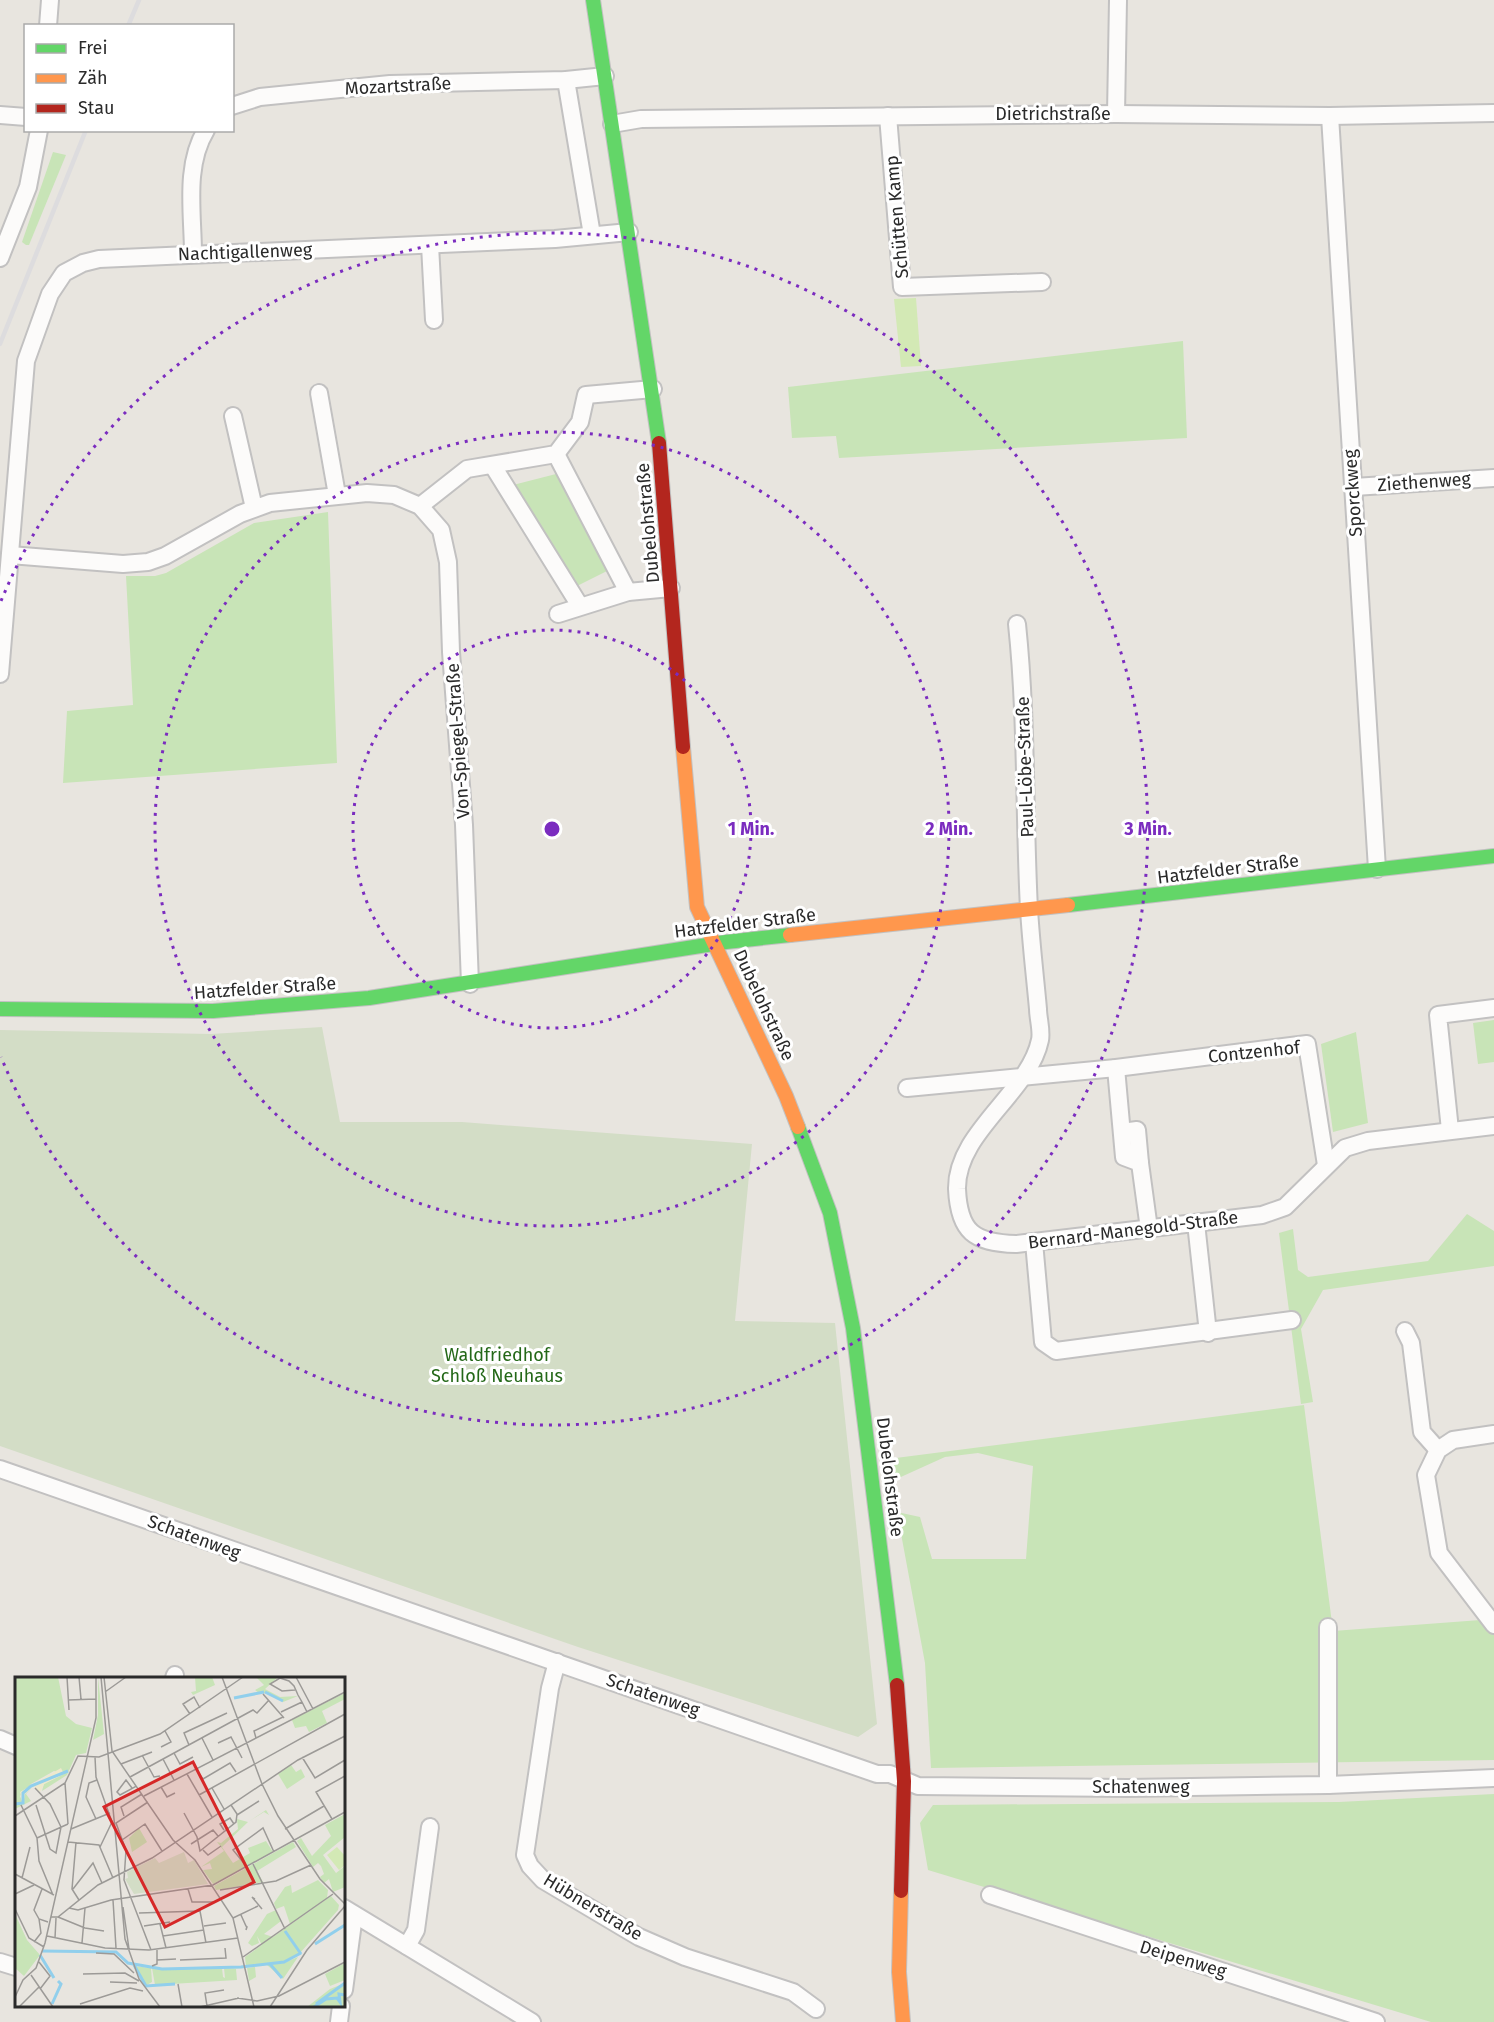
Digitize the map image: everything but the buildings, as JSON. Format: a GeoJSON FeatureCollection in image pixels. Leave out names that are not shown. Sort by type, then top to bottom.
{"type":"FeatureCollection","features":[{"type":"Feature","properties":{"kind":"main road","name":"Dubelohstraße"},"geometry":{"type":"LineString","coordinates":[[593,0],[653,389],[694,892],[697,907],[716,943],[794,1115],[822,1190],[839,1252],[853,1323],[901,1715],[904,1780],[899,1972],[903,2022]]}},
{"type":"Feature","properties":{"kind":"main road","name":"Hatzfelder Straße"},"geometry":{"type":"LineString","coordinates":[[0,1009],[213,1011],[369,998],[470,984],[569,965],[716,943],[1029,910],[1494,856]]}},
{"type":"Feature","properties":{"kind":"street"},"geometry":{"type":"LineString","coordinates":[[48,24],[50,0]]}},
{"type":"Feature","properties":{"kind":"street"},"geometry":{"type":"LineString","coordinates":[[1116,114],[1118,0]]}},
{"type":"Feature","properties":{"kind":"street","name":"Mozartstraße"},"geometry":{"type":"LineString","coordinates":[[234,105],[260,97],[390,84],[566,80],[606,76]]}},
{"type":"Feature","properties":{"kind":"street"},"geometry":{"type":"LineString","coordinates":[[566,80],[592,235]]}},
{"type":"Feature","properties":{"kind":"street","name":"Dietrichstraße"},"geometry":{"type":"LineString","coordinates":[[612,124],[640,119],[1116,114],[1330,116],[1494,113]]}},
{"type":"Feature","properties":{"kind":"street"},"geometry":{"type":"LineString","coordinates":[[0,115],[24,117]]}},
{"type":"Feature","properties":{"kind":"street","name":"Schütten Kamp"},"geometry":{"type":"LineString","coordinates":[[888,116],[902,287],[1042,282]]}},
{"type":"Feature","properties":{"kind":"street","name":"Sporckweg"},"geometry":{"type":"LineString","coordinates":[[1330,116],[1377,869]]}},
{"type":"Feature","properties":{"kind":"street"},"geometry":{"type":"LineString","coordinates":[[0,258],[21,210],[39,132]]}},
{"type":"Feature","properties":{"kind":"street"},"geometry":{"type":"LineString","coordinates":[[193,254],[192,169],[195,149],[205,132]]}},
{"type":"Feature","properties":{"kind":"street","name":"Nachtigallenweg"},"geometry":{"type":"LineString","coordinates":[[10,555],[26,361],[50,294],[64,273],[83,263],[99,259],[430,245],[629,232]]}},
{"type":"Feature","properties":{"kind":"street"},"geometry":{"type":"LineString","coordinates":[[430,245],[434,320]]}},
{"type":"Feature","properties":{"kind":"street"},"geometry":{"type":"LineString","coordinates":[[420,506],[467,469],[556,454],[580,422],[586,395],[653,389]]}},
{"type":"Feature","properties":{"kind":"street"},"geometry":{"type":"LineString","coordinates":[[319,393],[337,495]]}},
{"type":"Feature","properties":{"kind":"street"},"geometry":{"type":"LineString","coordinates":[[233,416],[254,508]]}},
{"type":"Feature","properties":{"kind":"street"},"geometry":{"type":"LineString","coordinates":[[556,454],[628,592]]}},
{"type":"Feature","properties":{"kind":"street"},"geometry":{"type":"LineString","coordinates":[[493,466],[579,606]]}},
{"type":"Feature","properties":{"kind":"street","name":"Ziethenweg"},"geometry":{"type":"LineString","coordinates":[[1354,487],[1494,478]]}},
{"type":"Feature","properties":{"kind":"street","name":"Von-Spiegel-Straße"},"geometry":{"type":"LineString","coordinates":[[10,555],[123,564],[148,562],[165,556],[254,508],[270,503],[367,493],[394,495],[420,506],[441,530],[448,562],[451,652],[464,825],[470,984]]}},
{"type":"Feature","properties":{"kind":"street"},"geometry":{"type":"LineString","coordinates":[[0,674],[10,555]]}},
{"type":"Feature","properties":{"kind":"street"},"geometry":{"type":"LineString","coordinates":[[558,614],[628,592],[671,588]]}},
{"type":"Feature","properties":{"kind":"street","name":"Paul-Löbe-Straße"},"geometry":{"type":"LineString","coordinates":[[1017,624],[1023,676],[1029,910]]}},
{"type":"Feature","properties":{"kind":"street","name":"Bernard-Manegold-Straße"},"geometry":{"type":"LineString","coordinates":[[1029,910],[1040,1040],[1023,1076],[973,1140],[957,1185],[962,1221],[971,1233],[982,1240],[1000,1244],[1034,1242],[1262,1215],[1285,1207],[1309,1186],[1326,1165],[1345,1148],[1368,1141],[1494,1126]]}},
{"type":"Feature","properties":{"kind":"street"},"geometry":{"type":"LineString","coordinates":[[1450,1130],[1438,1015],[1494,1008]]}},
{"type":"Feature","properties":{"kind":"street","name":"Contzenhof"},"geometry":{"type":"LineString","coordinates":[[1023,1076],[1116,1068],[1307,1044],[1326,1165]]}},
{"type":"Feature","properties":{"kind":"street"},"geometry":{"type":"LineString","coordinates":[[1116,1068],[1124,1157],[1140,1163],[1149,1229]]}},
{"type":"Feature","properties":{"kind":"street"},"geometry":{"type":"LineString","coordinates":[[907,1088],[1023,1076]]}},
{"type":"Feature","properties":{"kind":"street"},"geometry":{"type":"LineString","coordinates":[[1196,1223],[1208,1333]]}},
{"type":"Feature","properties":{"kind":"street"},"geometry":{"type":"LineString","coordinates":[[1034,1242],[1043,1342],[1056,1351],[1208,1333],[1292,1320]]}},
{"type":"Feature","properties":{"kind":"street"},"geometry":{"type":"LineString","coordinates":[[1405,1331],[1411,1343],[1422,1432],[1438,1450]]}},
{"type":"Feature","properties":{"kind":"street"},"geometry":{"type":"LineString","coordinates":[[1494,1434],[1453,1440],[1438,1450],[1426,1475],[1439,1552],[1494,1624]]}},
{"type":"Feature","properties":{"kind":"street","name":"Schatenweg"},"geometry":{"type":"LineString","coordinates":[[0,1469],[877,1774],[890,1774],[926,1787],[1328,1785],[1494,1778]]}},
{"type":"Feature","properties":{"kind":"street"},"geometry":{"type":"LineString","coordinates":[[1328,1627],[1328,1785]]}},
{"type":"Feature","properties":{"kind":"street","name":"Hübnerstraße"},"geometry":{"type":"LineString","coordinates":[[557,1662],[550,1688],[525,1855],[530,1866],[543,1880],[639,1937],[685,1957],[793,1992],[816,2009]]}},
{"type":"Feature","properties":{"kind":"street"},"geometry":{"type":"LineString","coordinates":[[0,1739],[15,1746]]}},
{"type":"Feature","properties":{"kind":"street"},"geometry":{"type":"LineString","coordinates":[[407,1946],[416,1930],[430,1827]]}},
{"type":"Feature","properties":{"kind":"street","name":"Deipenweg"},"geometry":{"type":"LineString","coordinates":[[990,1895],[1376,2022]]}},
{"type":"Feature","properties":{"kind":"street"},"geometry":{"type":"LineString","coordinates":[[345,1974],[349,1912],[532,2022]]}},
{"type":"Feature","properties":{"kind":"street"},"geometry":{"type":"LineString","coordinates":[[0,1962],[15,1967]]}},
{"type":"Feature","properties":{"kind":"street"},"geometry":{"type":"LineString","coordinates":[[339,2022],[341,2007]]}},
{"type":"Feature","properties":{"kind":"green space"},"geometry":{"type":"Polygon","coordinates":[[[53,152],[66,155],[29,245],[26,245],[22,242],[53,152]]]}},
{"type":"Feature","properties":{"kind":"green space"},"geometry":{"type":"Polygon","coordinates":[[[916,298],[921,366],[901,367],[894,299],[916,298]]]}},
{"type":"Feature","properties":{"kind":"green space"},"geometry":{"type":"Polygon","coordinates":[[[1183,341],[1187,438],[839,458],[836,436],[792,438],[788,387],[1183,341]]]}},
{"type":"Feature","properties":{"kind":"green space"},"geometry":{"type":"Polygon","coordinates":[[[556,474],[607,571],[573,588],[513,485],[556,474]]]}},
{"type":"Feature","properties":{"kind":"green space"},"geometry":{"type":"Polygon","coordinates":[[[328,512],[337,763],[63,783],[67,711],[133,705],[126,576],[155,576],[166,573],[254,523],[328,512]]]}},
{"type":"Feature","properties":{"kind":"green space"},"geometry":{"type":"Polygon","coordinates":[[[1494,1020],[1494,1062],[1478,1064],[1473,1023],[1494,1020]]]}},
{"type":"Feature","properties":{"kind":"green space","name":"Waldfriedhof Schloß Neuhaus"},"geometry":{"type":"Polygon","coordinates":[[[322,1027],[340,1122],[462,1122],[752,1144],[735,1321],[835,1323],[877,1724],[858,1737],[578,1647],[0,1446],[0,1030],[211,1034],[322,1027]]]}},
{"type":"Feature","properties":{"kind":"green space"},"geometry":{"type":"Polygon","coordinates":[[[1356,1032],[1368,1123],[1333,1132],[1321,1044],[1356,1032]]]}},
{"type":"Feature","properties":{"kind":"green space"},"geometry":{"type":"Polygon","coordinates":[[[1467,1214],[1494,1231],[1494,1266],[1323,1290],[1301,1329],[1313,1402],[1301,1404],[1279,1233],[1293,1229],[1298,1270],[1308,1277],[1428,1261],[1467,1214]]]}},
{"type":"Feature","properties":{"kind":"green space"},"geometry":{"type":"Polygon","coordinates":[[[1304,1405],[1333,1631],[1494,1619],[1494,1760],[931,1768],[925,1663],[897,1512],[920,1517],[932,1559],[1026,1559],[1033,1466],[978,1453],[945,1457],[892,1481],[888,1459],[1304,1405]]]}},
{"type":"Feature","properties":{"kind":"green space"},"geometry":{"type":"Polygon","coordinates":[[[1494,1794],[1494,2022],[1431,2022],[928,1870],[920,1823],[933,1805],[1339,1802],[1494,1794]]]}},
{"type":"Feature","properties":{"kind":"railway"},"geometry":{"type":"LineString","coordinates":[[129,24],[139,0]]}},
{"type":"Feature","properties":{"kind":"railway"},"geometry":{"type":"LineString","coordinates":[[0,344],[85,132]]}},
{"type":"Feature","properties":{"kind":"traffic: fast"},"geometry":{"type":"LineString","coordinates":[[593,0],[659,443]]}},
{"type":"Feature","properties":{"kind":"traffic: fast"},"geometry":{"type":"LineString","coordinates":[[1068,905],[1494,856]]}},
{"type":"Feature","properties":{"kind":"traffic: fast"},"geometry":{"type":"LineString","coordinates":[[0,1009],[213,1011],[369,998],[726,942],[790,935]]}},
{"type":"Feature","properties":{"kind":"traffic: fast"},"geometry":{"type":"LineString","coordinates":[[798,1127],[830,1213],[853,1328],[897,1685]]}},
{"type":"Feature","properties":{"kind":"traffic: slow"},"geometry":{"type":"LineString","coordinates":[[683,747],[697,907],[786,1096],[798,1127]]}},
{"type":"Feature","properties":{"kind":"traffic: slow"},"geometry":{"type":"LineString","coordinates":[[790,935],[1068,905]]}},
{"type":"Feature","properties":{"kind":"traffic: slow"},"geometry":{"type":"LineString","coordinates":[[901,1891],[899,1972],[903,2022]]}},
{"type":"Feature","properties":{"kind":"traffic: jam"},"geometry":{"type":"LineString","coordinates":[[659,443],[683,747]]}},
{"type":"Feature","properties":{"kind":"traffic: jam"},"geometry":{"type":"LineString","coordinates":[[897,1685],[904,1781],[901,1891]]}}]}
